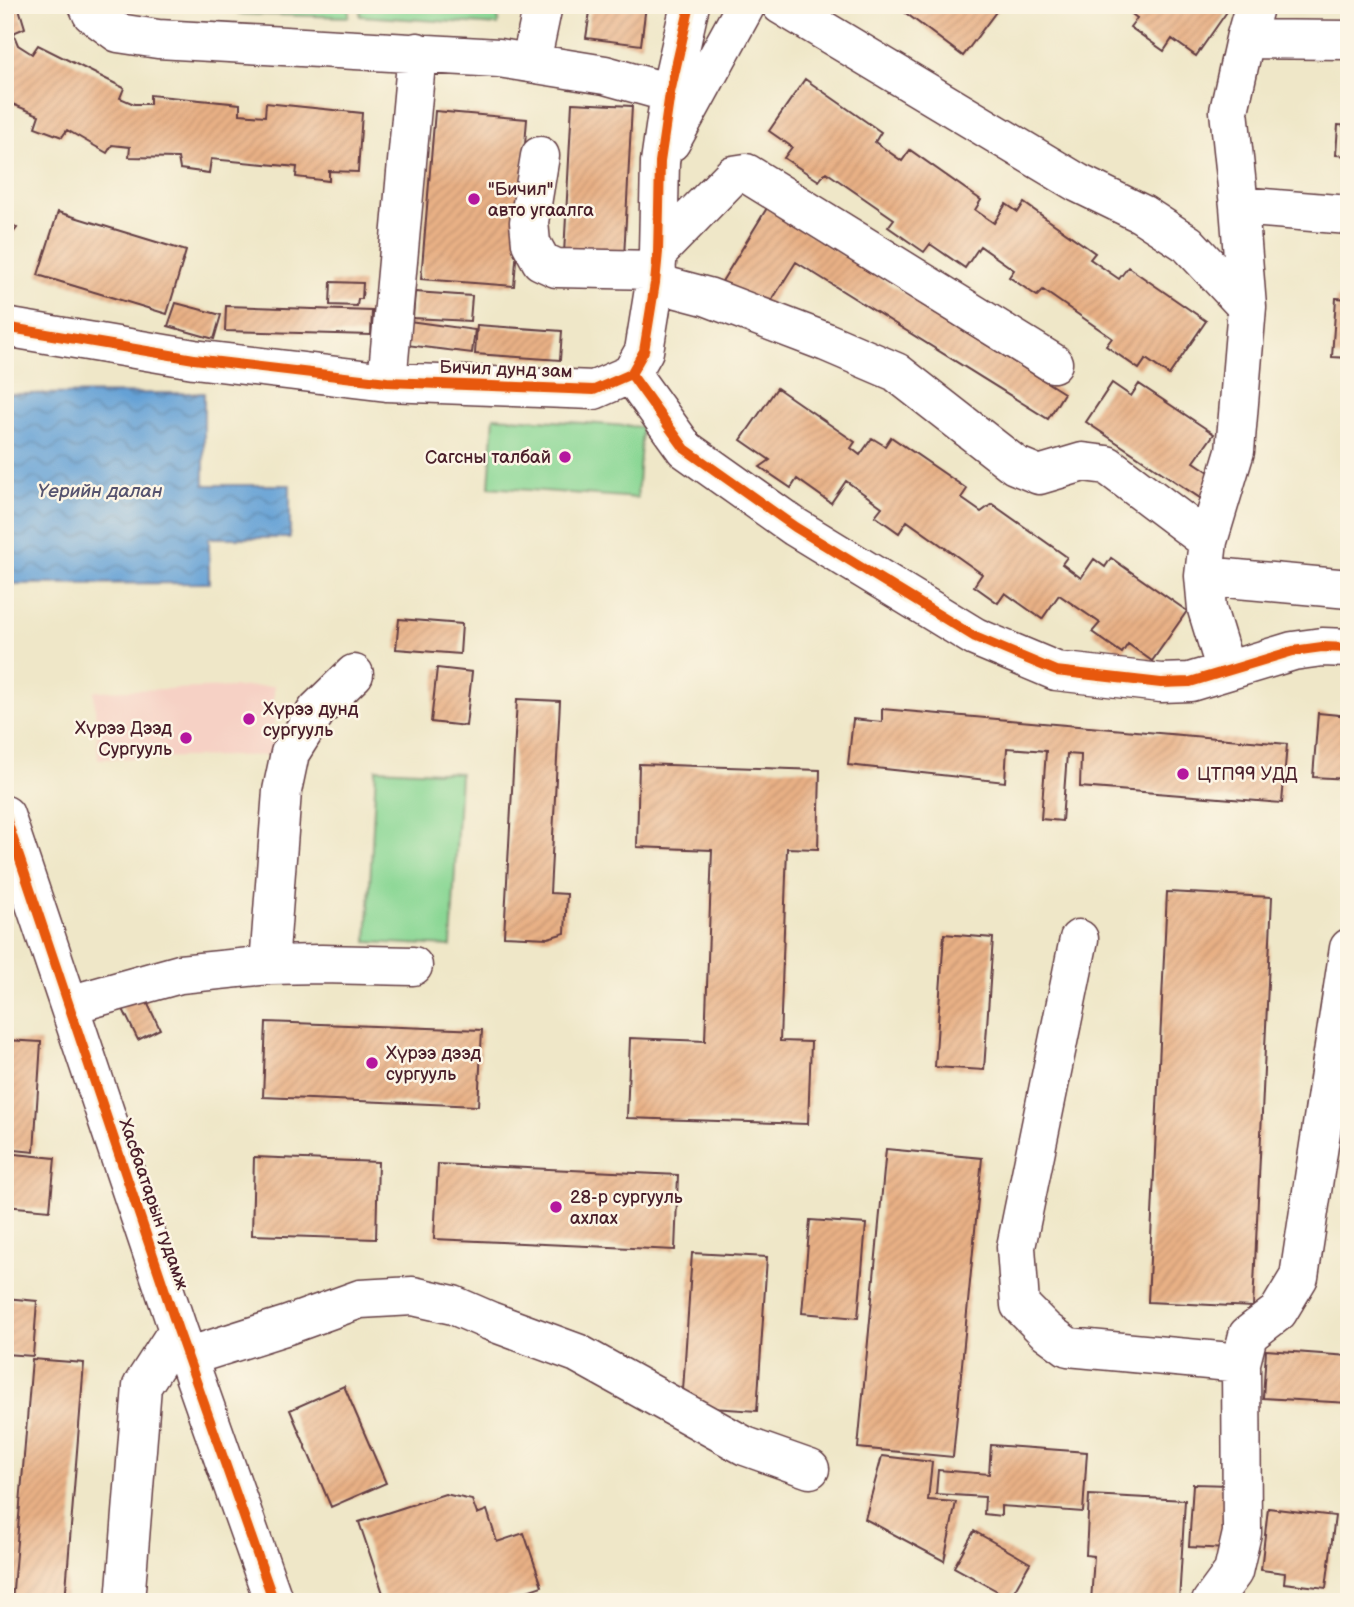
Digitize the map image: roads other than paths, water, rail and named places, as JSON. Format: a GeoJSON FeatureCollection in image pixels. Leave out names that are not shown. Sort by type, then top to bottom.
{"type":"FeatureCollection","features":[{"type":"Feature","properties":{"kind":"street"},"geometry":{"type":"LineString","coordinates":[[88,5],[92,14],[118,33],[158,39],[499,58],[605,75],[670,93]]}},
{"type":"Feature","properties":{"kind":"street"},"geometry":{"type":"LineString","coordinates":[[531,62],[543,5]]}},
{"type":"Feature","properties":{"kind":"street"},"geometry":{"type":"LineString","coordinates":[[690,5],[670,93],[660,162],[657,269],[644,351],[631,374],[685,449],[795,527],[975,637],[1056,671],[1161,683],[1189,682],[1293,651],[1322,647],[1349,648]]}},
{"type":"Feature","properties":{"kind":"street"},"geometry":{"type":"LineString","coordinates":[[660,162],[746,5]]}},
{"type":"Feature","properties":{"kind":"street"},"geometry":{"type":"LineString","coordinates":[[781,5],[1078,183],[1142,214],[1188,244],[1247,307]]}},
{"type":"Feature","properties":{"kind":"street"},"geometry":{"type":"LineString","coordinates":[[1226,671],[1207,610],[1206,559],[1235,452],[1247,307],[1229,111],[1249,22],[1349,40]]}},
{"type":"Feature","properties":{"kind":"street"},"geometry":{"type":"LineString","coordinates":[[387,382],[417,52]]}},
{"type":"Feature","properties":{"kind":"street"},"geometry":{"type":"LineString","coordinates":[[540,156],[529,222],[531,243],[541,261],[556,268],[657,269],[708,297],[896,372],[1014,465],[1039,475],[1083,462],[1108,465],[1206,559],[1349,589]]}},
{"type":"Feature","properties":{"kind":"street"},"geometry":{"type":"LineString","coordinates":[[657,269],[733,174],[747,173],[1053,363]]}},
{"type":"Feature","properties":{"kind":"street"},"geometry":{"type":"LineString","coordinates":[[1239,206],[1349,215]]}},
{"type":"Feature","properties":{"kind":"street","name":"Бичил дунд зам"},"geometry":{"type":"LineString","coordinates":[[5,327],[194,359],[387,382],[594,390],[631,374]]}},
{"type":"Feature","properties":{"kind":"street"},"geometry":{"type":"LineString","coordinates":[[269,965],[282,792],[290,753],[317,710],[354,674]]}},
{"type":"Feature","properties":{"kind":"street","name":"Хасбаатарын гудамж"},"geometry":{"type":"LineString","coordinates":[[5,815],[182,1343],[274,1602]]}},
{"type":"Feature","properties":{"kind":"street"},"geometry":{"type":"LineString","coordinates":[[1079,939],[1016,1247],[1020,1305],[1045,1330],[1068,1346],[1241,1363]]}},
{"type":"Feature","properties":{"kind":"street"},"geometry":{"type":"LineString","coordinates":[[1211,1602],[1233,1572],[1242,1533],[1241,1363],[1248,1335],[1278,1312],[1299,1277],[1349,948]]}},
{"type":"Feature","properties":{"kind":"street"},"geometry":{"type":"LineString","coordinates":[[69,1005],[180,974],[269,965],[413,967]]}},
{"type":"Feature","properties":{"kind":"street"},"geometry":{"type":"LineString","coordinates":[[125,1602],[142,1385],[182,1343],[288,1325],[360,1299],[414,1296],[453,1305],[577,1353],[745,1446],[810,1469]]}},
{"type":"Feature","properties":{"kind":"water","name":"Үерийн далан"},"geometry":{"type":"Polygon","coordinates":[[[204,393],[204,485],[290,485],[290,538],[209,538],[209,583],[5,584],[5,394],[204,393]]]}},
{"type":"Feature","properties":{"kind":"place","name":"\"Бичил\" авто угаалга"},"geometry":{"type":"Point","coordinates":[474,199]}},
{"type":"Feature","properties":{"kind":"place","name":"Сагсны талбай"},"geometry":{"type":"Point","coordinates":[565,457]}},
{"type":"Feature","properties":{"kind":"place","name":"Хүрээ дунд сургууль"},"geometry":{"type":"Point","coordinates":[249,719]}},
{"type":"Feature","properties":{"kind":"place","name":"Хүрээ Дээд Сургууль"},"geometry":{"type":"Point","coordinates":[186,738]}},
{"type":"Feature","properties":{"kind":"place","name":"ЦТП99 УДД"},"geometry":{"type":"Point","coordinates":[1183,774]}},
{"type":"Feature","properties":{"kind":"place","name":"Хүрээ дээд сургууль"},"geometry":{"type":"Point","coordinates":[372,1063]}},
{"type":"Feature","properties":{"kind":"place","name":"28-р сургууль ахлах"},"geometry":{"type":"Point","coordinates":[556,1207]}}]}
